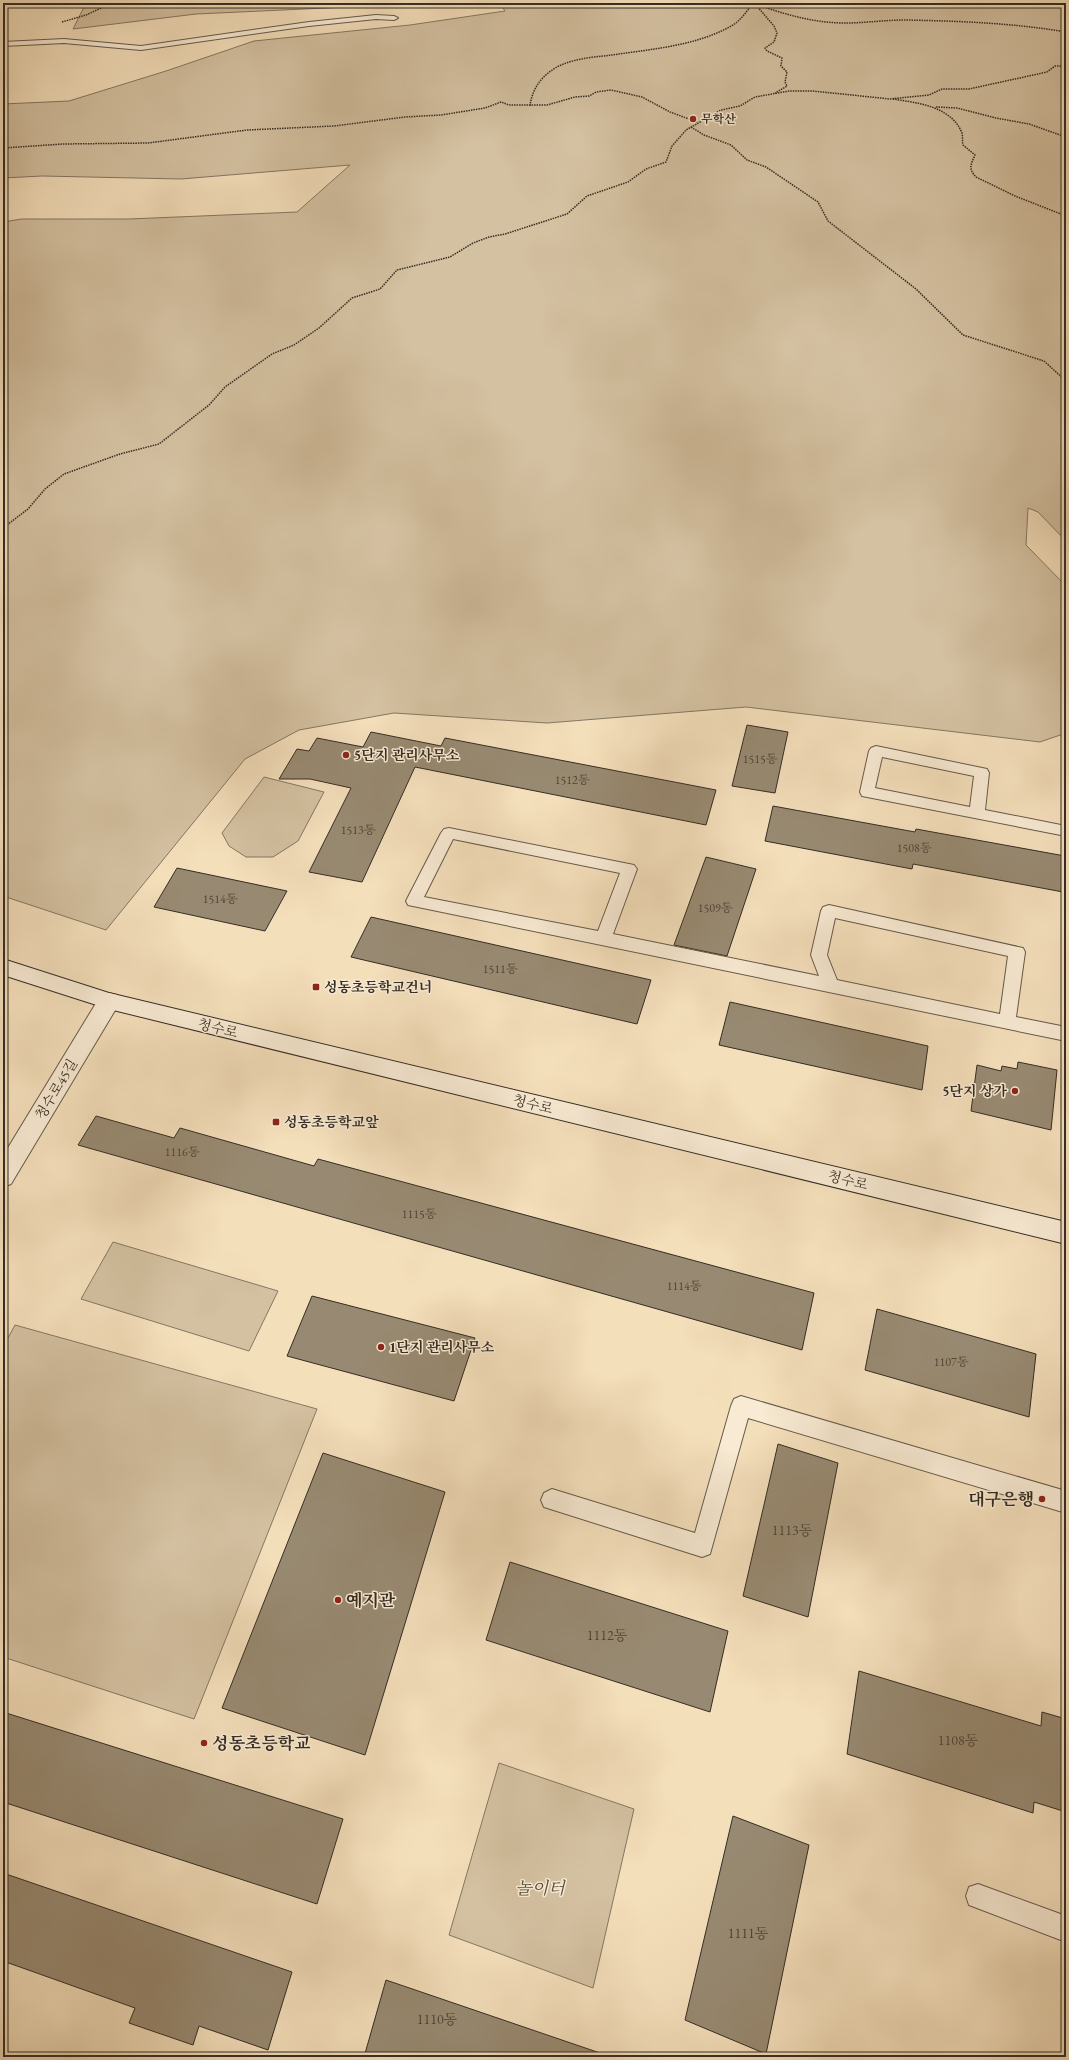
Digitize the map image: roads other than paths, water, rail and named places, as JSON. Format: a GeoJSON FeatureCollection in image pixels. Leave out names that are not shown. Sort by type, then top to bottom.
{"type":"FeatureCollection","features":[{"type":"Feature","properties":{"kind":"main road","name":"청수로"},"geometry":{"type":"LineString","coordinates":[[3,967],[109,1002],[1066,1233]]}},
{"type":"Feature","properties":{"kind":"main road","name":"청수로45길"},"geometry":{"type":"LineString","coordinates":[[3,1177],[109,1002]]}},
{"type":"Feature","properties":{"kind":"lane"},"geometry":{"type":"LineString","coordinates":[[3,44],[64,41],[141,48],[309,24],[376,17],[394,18]]}},
{"type":"Feature","properties":{"kind":"lane"},"geometry":{"type":"LineString","coordinates":[[977,814],[982,774],[876,751],[867,792],[977,814],[1066,831]]}},
{"type":"Feature","properties":{"kind":"lane"},"geometry":{"type":"LineString","coordinates":[[603,939],[629,869],[449,833],[414,901],[1066,1034]]}},
{"type":"Feature","properties":{"kind":"lane"},"geometry":{"type":"LineString","coordinates":[[831,986],[819,955],[829,911],[1017,952],[1007,1022]]}},
{"type":"Feature","properties":{"kind":"lane"},"geometry":{"type":"LineString","coordinates":[[552,1500],[702,1546],[741,1406],[1066,1502]]}},
{"type":"Feature","properties":{"kind":"lane"},"geometry":{"type":"LineString","coordinates":[[978,1896],[1066,1929]]}},
{"type":"Feature","properties":{"kind":"place","name":"무학산"},"geometry":{"type":"Point","coordinates":[693,119]}},
{"type":"Feature","properties":{"kind":"place","name":"5단지 관리사무소"},"geometry":{"type":"Point","coordinates":[346,755]}},
{"type":"Feature","properties":{"kind":"place","name":"성동초등학교건너"},"geometry":{"type":"Point","coordinates":[316,987]}},
{"type":"Feature","properties":{"kind":"place","name":"5단지 상가"},"geometry":{"type":"Point","coordinates":[1015,1091]}},
{"type":"Feature","properties":{"kind":"place","name":"성동초등학교앞"},"geometry":{"type":"Point","coordinates":[276,1122]}},
{"type":"Feature","properties":{"kind":"place","name":"1단지 관리사무소"},"geometry":{"type":"Point","coordinates":[381,1347]}},
{"type":"Feature","properties":{"kind":"place","name":"대구은행"},"geometry":{"type":"Point","coordinates":[1042,1499]}},
{"type":"Feature","properties":{"kind":"place","name":"예지관"},"geometry":{"type":"Point","coordinates":[338,1600]}},
{"type":"Feature","properties":{"kind":"place","name":"성동초등학교"},"geometry":{"type":"Point","coordinates":[204,1743]}},
{"type":"Feature","properties":{"kind":"park label","name":"놀이터"},"geometry":{"type":"Point","coordinates":[540,1888]}}]}
